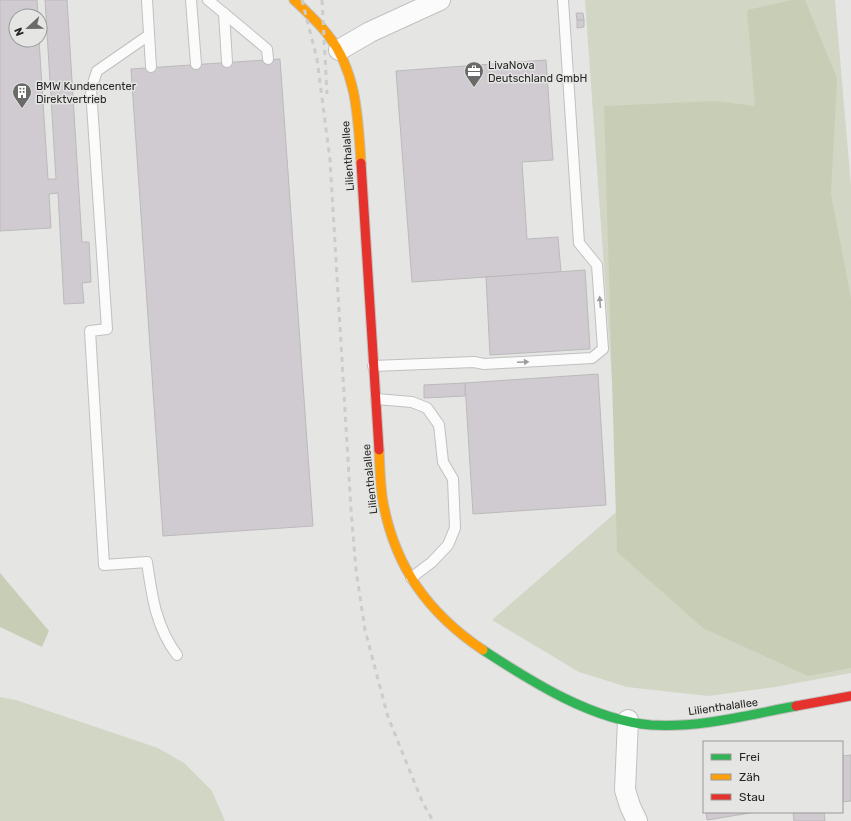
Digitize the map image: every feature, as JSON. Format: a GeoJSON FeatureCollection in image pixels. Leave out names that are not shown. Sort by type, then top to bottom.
{"type":"FeatureCollection","features":[{"type":"Feature","properties":{"kind":"street","name":"Lilienthalallee"},"geometry":{"type":"LineString","coordinates":[[294,0],[323,28],[339,50],[349,70],[354,89],[357,107],[381,484],[386,517],[395,548],[411,578],[434,610],[450,626],[468,640],[529,679],[599,713],[644,724],[661,725],[705,723],[851,696]]}},
{"type":"Feature","properties":{"kind":"street"},"geometry":{"type":"LineString","coordinates":[[339,50],[370,32],[440,0]]}},
{"type":"Feature","properties":{"kind":"street"},"geometry":{"type":"LineString","coordinates":[[628,720],[625,790],[637,821]]}},
{"type":"Feature","properties":{"kind":"lane"},"geometry":{"type":"LineString","coordinates":[[147,0],[151,67]]}},
{"type":"Feature","properties":{"kind":"lane"},"geometry":{"type":"LineString","coordinates":[[191,0],[196,64]]}},
{"type":"Feature","properties":{"kind":"lane"},"geometry":{"type":"LineString","coordinates":[[208,0],[267,49],[268,59]]}},
{"type":"Feature","properties":{"kind":"lane"},"geometry":{"type":"LineString","coordinates":[[373,366],[474,362],[484,364],[592,358],[603,348],[597,265],[579,243],[563,0]]}},
{"type":"Feature","properties":{"kind":"lane"},"geometry":{"type":"LineString","coordinates":[[224,13],[228,62]]}},
{"type":"Feature","properties":{"kind":"lane"},"geometry":{"type":"LineString","coordinates":[[149,35],[97,71],[91,89],[107,329],[90,330],[104,565],[147,562],[151,592],[157,618],[170,645],[177,655]]}},
{"type":"Feature","properties":{"kind":"lane"},"geometry":{"type":"LineString","coordinates":[[376,399],[412,402],[427,408],[439,425],[443,462],[453,479],[455,528],[448,545],[432,562],[411,578]]}},
{"type":"Feature","properties":{"kind":"green space"},"geometry":{"type":"Polygon","coordinates":[[[585,0],[835,0],[851,186],[851,673],[775,687],[708,696],[627,687],[579,672],[492,620],[621,508],[585,0]]]}},
{"type":"Feature","properties":{"kind":"green space"},"geometry":{"type":"Polygon","coordinates":[[[792,0],[805,0],[837,78],[831,194],[851,298],[851,668],[808,676],[703,628],[617,552],[604,106],[716,101],[755,106],[747,10],[792,0]]]}},
{"type":"Feature","properties":{"kind":"green space"},"geometry":{"type":"Polygon","coordinates":[[[0,573],[49,631],[42,647],[0,627],[0,573]]]}},
{"type":"Feature","properties":{"kind":"green space"},"geometry":{"type":"Polygon","coordinates":[[[0,697],[16,700],[158,748],[184,763],[212,791],[225,821],[0,821],[0,697]]]}},
{"type":"Feature","properties":{"kind":"building","name":"BMW Kundencenter Direktvertrieb"},"geometry":{"type":"Polygon","coordinates":[[[0,0],[37,0],[38,8],[8,8],[8,48],[40,48],[48,179],[56,179],[48,48],[48,8],[45,8],[45,0],[67,0],[82,242],[89,242],[91,282],[82,283],[84,303],[64,304],[58,193],[49,194],[51,228],[0,231],[0,0]]]}},
{"type":"Feature","properties":{"kind":"building"},"geometry":{"type":"Polygon","coordinates":[[[576,13],[583,13],[584,20],[577,20],[576,13]]]}},
{"type":"Feature","properties":{"kind":"building"},"geometry":{"type":"Polygon","coordinates":[[[577,20],[584,20],[584,27],[577,28],[577,20]]]}},
{"type":"Feature","properties":{"kind":"building"},"geometry":{"type":"Polygon","coordinates":[[[280,59],[313,526],[163,536],[131,69],[280,59]]]}},
{"type":"Feature","properties":{"kind":"building"},"geometry":{"type":"Polygon","coordinates":[[[546,60],[553,160],[522,162],[527,239],[558,237],[561,272],[412,282],[396,71],[546,60]]]}},
{"type":"Feature","properties":{"kind":"building"},"geometry":{"type":"Polygon","coordinates":[[[585,270],[590,349],[490,355],[486,277],[585,270]]]}},
{"type":"Feature","properties":{"kind":"building"},"geometry":{"type":"Polygon","coordinates":[[[598,374],[606,505],[473,514],[465,383],[598,374]]]}},
{"type":"Feature","properties":{"kind":"building"},"geometry":{"type":"Polygon","coordinates":[[[465,383],[465,396],[424,398],[424,385],[465,383]]]}},
{"type":"Feature","properties":{"kind":"building"},"geometry":{"type":"Polygon","coordinates":[[[851,755],[851,801],[843,802],[843,756],[851,755]]]}},
{"type":"Feature","properties":{"kind":"building"},"geometry":{"type":"Polygon","coordinates":[[[706,813],[750,813],[707,820],[706,813]]]}},
{"type":"Feature","properties":{"kind":"building"},"geometry":{"type":"Polygon","coordinates":[[[793,813],[824,813],[825,821],[794,821],[793,813]]]}},
{"type":"Feature","properties":{"kind":"railway"},"geometry":{"type":"LineString","coordinates":[[302,0],[317,59],[330,160],[351,510],[356,570],[365,630],[388,717],[422,801],[433,821]]}},
{"type":"Feature","properties":{"kind":"railway"},"geometry":{"type":"LineString","coordinates":[[322,0],[327,94]]}},
{"type":"Feature","properties":{"kind":"traffic: fast"},"geometry":{"type":"LineString","coordinates":[[483,650],[522,675],[563,698],[585,708],[629,722],[651,725],[688,725],[724,720],[796,706]]}},
{"type":"Feature","properties":{"kind":"traffic: slow"},"geometry":{"type":"LineString","coordinates":[[294,0],[328,35],[338,49],[345,64],[357,112],[361,163]]}},
{"type":"Feature","properties":{"kind":"traffic: slow"},"geometry":{"type":"LineString","coordinates":[[379,450],[383,502],[388,526],[405,568],[430,604],[463,636],[483,650]]}},
{"type":"Feature","properties":{"kind":"traffic: jam"},"geometry":{"type":"LineString","coordinates":[[361,163],[379,450]]}},
{"type":"Feature","properties":{"kind":"traffic: jam"},"geometry":{"type":"LineString","coordinates":[[796,706],[851,696]]}},
{"type":"Feature","properties":{"kind":"place","name":"LivaNova Deutschland GmbH"},"geometry":{"type":"Point","coordinates":[474,88]}},
{"type":"Feature","properties":{"kind":"place","name":"BMW Kundencenter Direktvertrieb"},"geometry":{"type":"Point","coordinates":[22,109]}}]}
